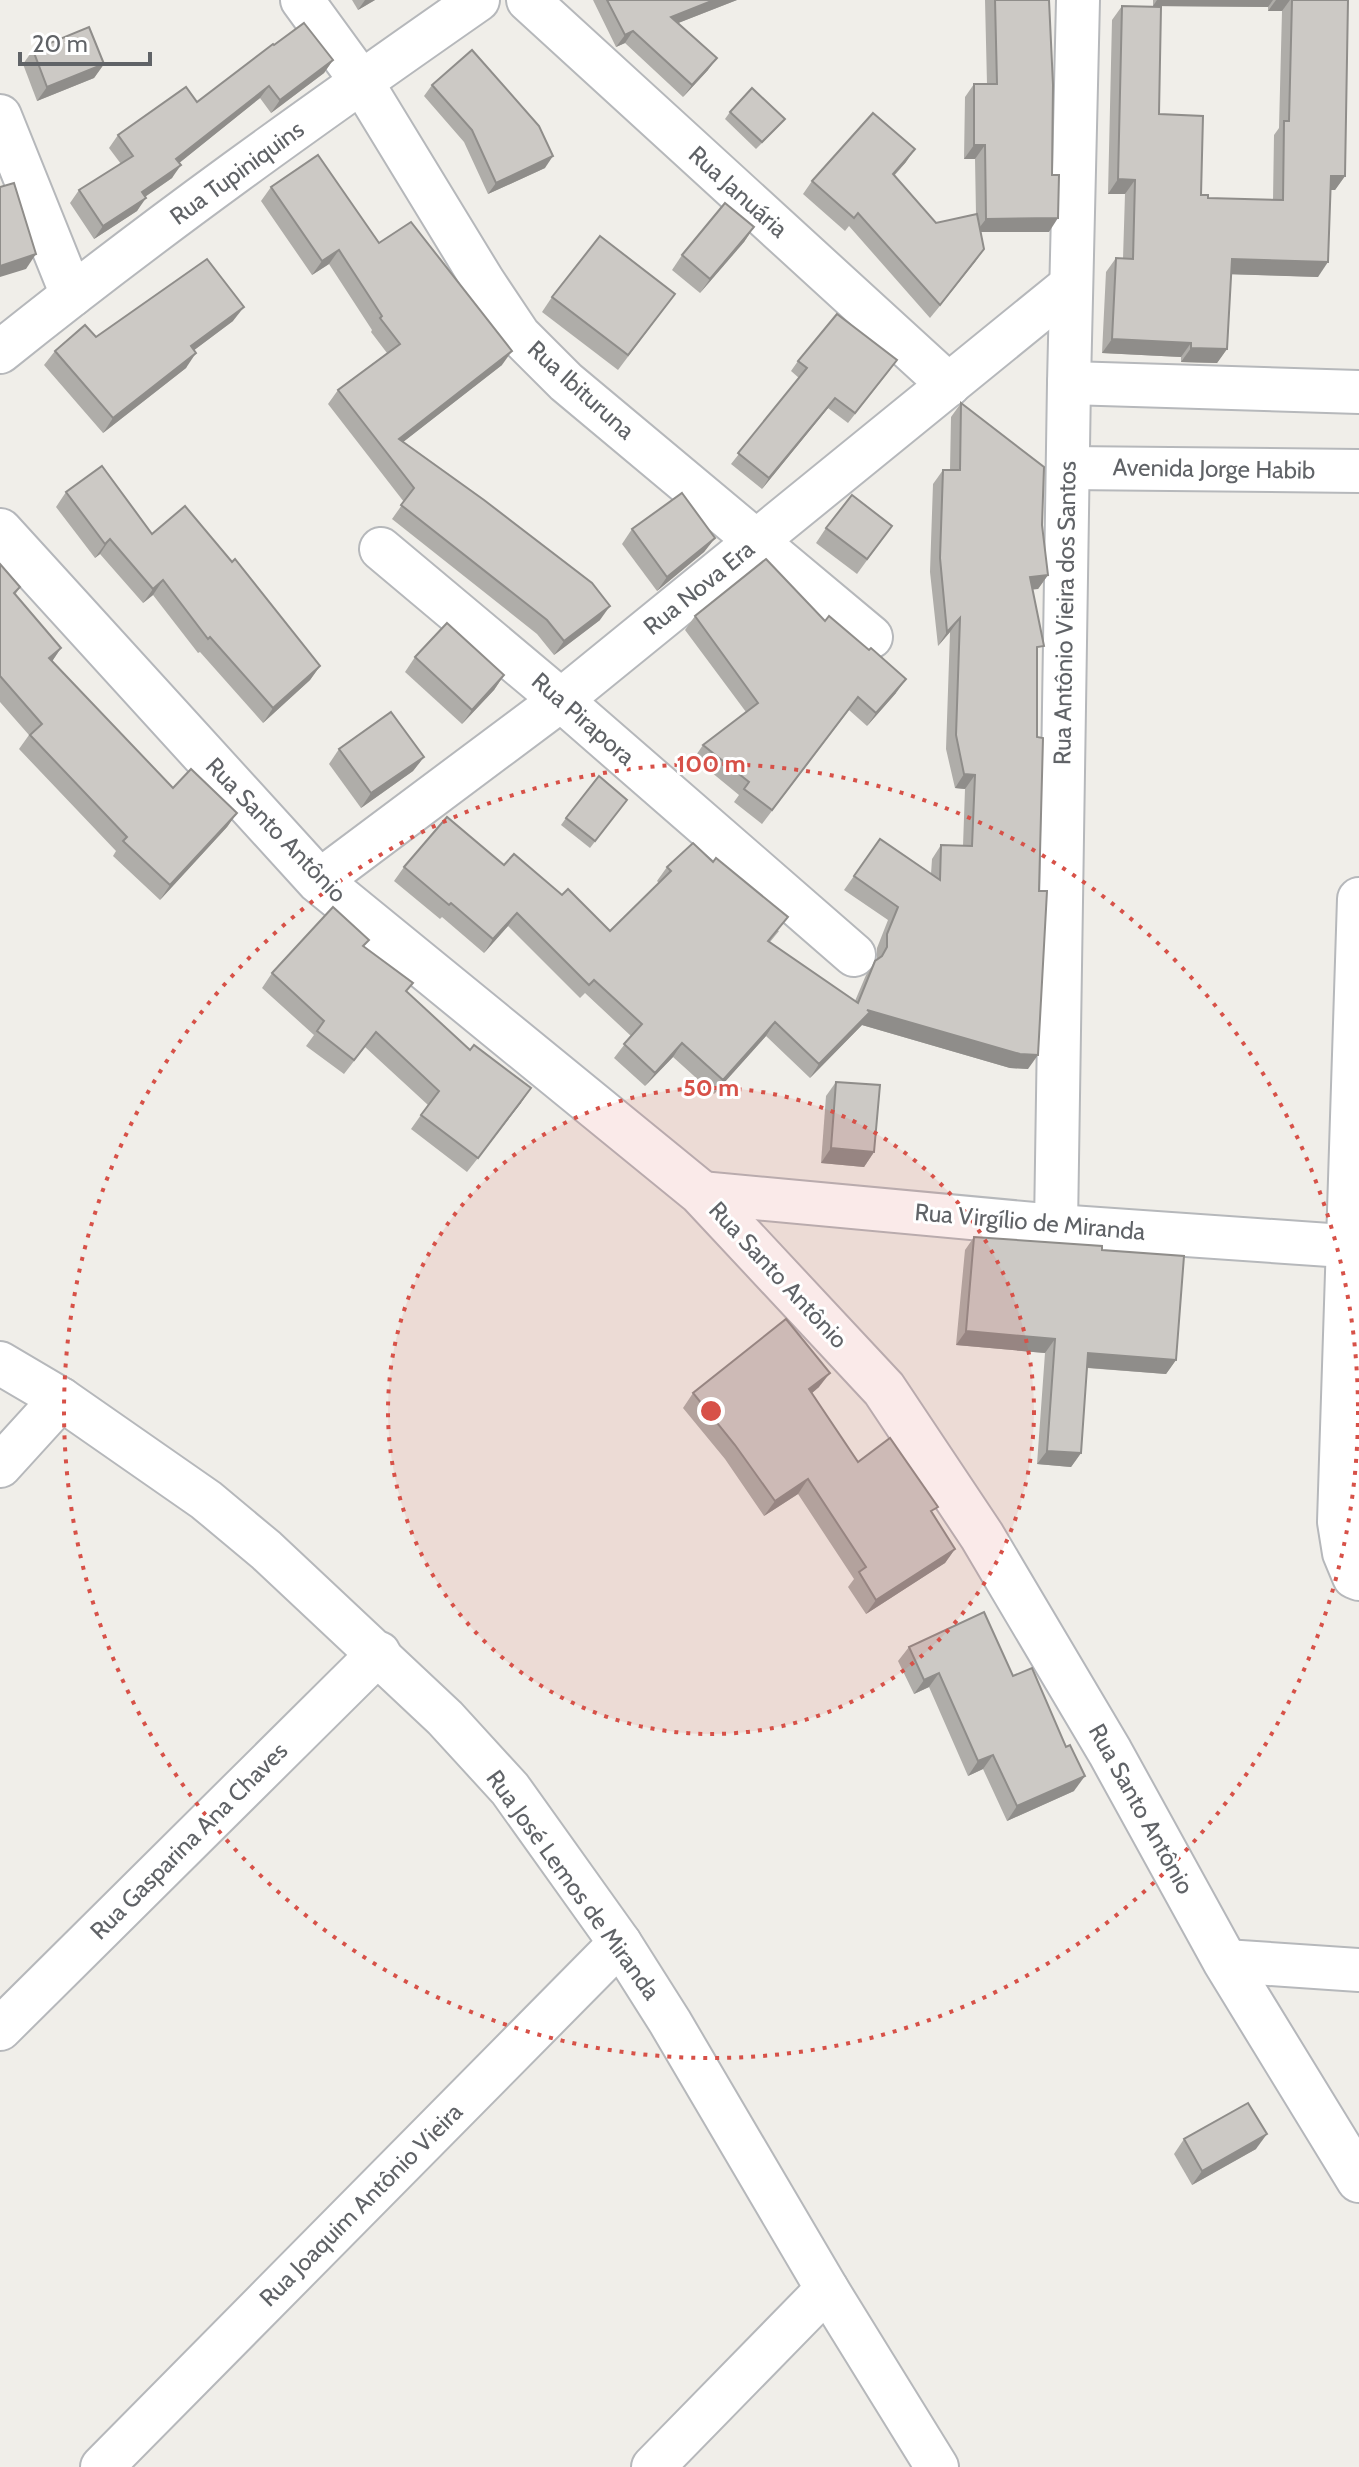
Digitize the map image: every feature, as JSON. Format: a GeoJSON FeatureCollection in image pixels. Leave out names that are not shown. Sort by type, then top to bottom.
{"type":"FeatureCollection","features":[{"type":"Feature","properties":{"kind":"street","name":"Rua Ibituruna"},"geometry":{"type":"LineString","coordinates":[[302,0],[361,81],[519,335],[566,382],[871,637]]}},
{"type":"Feature","properties":{"kind":"street","name":"Rua Tupiniquins"},"geometry":{"type":"LineString","coordinates":[[7,342],[361,81],[478,0]]}},
{"type":"Feature","properties":{"kind":"street","name":"Rua Januária"},"geometry":{"type":"LineString","coordinates":[[528,0],[949,385]]}},
{"type":"Feature","properties":{"kind":"street","name":"Rua Antônio Vieira dos Santos"},"geometry":{"type":"LineString","coordinates":[[1056,1226],[1078,0]]}},
{"type":"Feature","properties":{"kind":"street"},"geometry":{"type":"LineString","coordinates":[[0,116],[72,295]]}},
{"type":"Feature","properties":{"kind":"street","name":"Rua Nova Era"},"geometry":{"type":"LineString","coordinates":[[319,881],[561,700],[1071,285]]}},
{"type":"Feature","properties":{"kind":"street"},"geometry":{"type":"LineString","coordinates":[[1069,383],[1359,392]]}},
{"type":"Feature","properties":{"kind":"street","name":"Avenida Jorge Habib"},"geometry":{"type":"LineString","coordinates":[[1068,468],[1359,471]]}},
{"type":"Feature","properties":{"kind":"street","name":"Rua Santo Antônio"},"geometry":{"type":"LineString","coordinates":[[0,531],[319,881],[701,1193],[884,1389],[982,1536],[1110,1752],[1225,1961],[1359,2180]]}},
{"type":"Feature","properties":{"kind":"street","name":"Rua Pirapora"},"geometry":{"type":"LineString","coordinates":[[381,549],[561,700],[854,955]]}},
{"type":"Feature","properties":{"kind":"street"},"geometry":{"type":"LineString","coordinates":[[1356,1578],[1344,1553],[1339,1522],[1354,1247],[1359,899]]}},
{"type":"Feature","properties":{"kind":"street","name":"Rua Virgílio de Miranda"},"geometry":{"type":"LineString","coordinates":[[701,1193],[1056,1226],[1354,1247]]}},
{"type":"Feature","properties":{"kind":"street","name":"Rua José Lemos de Miranda"},"geometry":{"type":"LineString","coordinates":[[0,1363],[61,1399],[206,1500],[266,1550],[379,1653],[445,1718],[510,1789],[620,1943],[670,2022],[827,2289],[937,2467]]}},
{"type":"Feature","properties":{"kind":"street"},"geometry":{"type":"LineString","coordinates":[[0,1466],[61,1399]]}},
{"type":"Feature","properties":{"kind":"street","name":"Rua Gasparina Ana Chaves"},"geometry":{"type":"LineString","coordinates":[[0,2029],[379,1653]]}},
{"type":"Feature","properties":{"kind":"street","name":"Rua Joaquim Antônio Vieira"},"geometry":{"type":"LineString","coordinates":[[102,2467],[620,1943]]}},
{"type":"Feature","properties":{"kind":"street"},"geometry":{"type":"LineString","coordinates":[[1225,1961],[1359,1970]]}},
{"type":"Feature","properties":{"kind":"street"},"geometry":{"type":"LineString","coordinates":[[653,2467],[827,2289]]}},
{"type":"Feature","properties":{"kind":"building"},"geometry":{"type":"Polygon","coordinates":[[[607,0],[714,0],[671,17],[717,58],[692,85],[633,31],[625,35],[607,0]]]}},
{"type":"Feature","properties":{"kind":"building"},"geometry":{"type":"Polygon","coordinates":[[[995,0],[1049,0],[1053,85],[1052,175],[1059,175],[1058,218],[986,219],[985,145],[974,145],[974,84],[997,84],[995,0]]]}},
{"type":"Feature","properties":{"kind":"building"},"geometry":{"type":"Polygon","coordinates":[[[1292,0],[1348,0],[1345,176],[1331,176],[1328,262],[1232,259],[1227,349],[1191,348],[1191,343],[1112,339],[1116,258],[1133,259],[1135,180],[1118,179],[1122,6],[1161,7],[1159,114],[1203,116],[1201,195],[1208,195],[1208,198],[1283,200],[1284,121],[1289,121],[1292,0]]]}},
{"type":"Feature","properties":{"kind":"building"},"geometry":{"type":"Polygon","coordinates":[[[304,23],[333,60],[280,100],[269,86],[176,159],[181,165],[142,192],[146,198],[103,226],[79,190],[133,156],[118,135],[186,87],[197,102],[304,23]]]}},
{"type":"Feature","properties":{"kind":"building"},"geometry":{"type":"Polygon","coordinates":[[[89,27],[104,64],[47,87],[33,50],[89,27]]]}},
{"type":"Feature","properties":{"kind":"building"},"geometry":{"type":"Polygon","coordinates":[[[472,50],[539,126],[553,156],[496,183],[472,130],[432,85],[472,50]]]}},
{"type":"Feature","properties":{"kind":"building"},"geometry":{"type":"Polygon","coordinates":[[[752,88],[785,119],[762,142],[730,112],[752,88]]]}},
{"type":"Feature","properties":{"kind":"building"},"geometry":{"type":"Polygon","coordinates":[[[873,113],[915,149],[893,174],[936,223],[977,214],[984,249],[940,305],[858,213],[854,218],[812,181],[873,113]]]}},
{"type":"Feature","properties":{"kind":"building"},"geometry":{"type":"Polygon","coordinates":[[[318,155],[379,243],[411,222],[512,351],[399,439],[592,583],[610,606],[564,641],[547,620],[401,505],[414,488],[338,390],[400,344],[380,318],[382,316],[339,250],[322,261],[271,187],[318,155]]]}},
{"type":"Feature","properties":{"kind":"building"},"geometry":{"type":"Polygon","coordinates":[[[14,183],[36,254],[0,266],[0,187],[14,183]]]}},
{"type":"Feature","properties":{"kind":"building"},"geometry":{"type":"Polygon","coordinates":[[[725,203],[754,227],[710,279],[682,255],[725,203]]]}},
{"type":"Feature","properties":{"kind":"building"},"geometry":{"type":"Polygon","coordinates":[[[600,236],[675,294],[628,355],[552,297],[600,236]]]}},
{"type":"Feature","properties":{"kind":"building"},"geometry":{"type":"Polygon","coordinates":[[[207,259],[244,307],[191,346],[196,353],[113,418],[55,351],[85,325],[96,337],[207,259]]]}},
{"type":"Feature","properties":{"kind":"building"},"geometry":{"type":"Polygon","coordinates":[[[837,314],[897,360],[855,413],[835,398],[769,478],[738,453],[807,368],[798,361],[837,314]]]}},
{"type":"Feature","properties":{"kind":"building"},"geometry":{"type":"Polygon","coordinates":[[[961,403],[1044,467],[1042,525],[1048,575],[1030,577],[1044,646],[1037,647],[1037,737],[1043,738],[1039,891],[1047,891],[1038,1055],[1020,1054],[867,1010],[870,1012],[819,1064],[775,1022],[723,1080],[682,1043],[655,1073],[624,1044],[642,1024],[594,980],[589,985],[517,913],[493,939],[404,867],[447,817],[504,865],[514,854],[562,895],[568,889],[610,931],[671,871],[667,867],[693,843],[713,862],[716,858],[788,917],[768,941],[858,1003],[875,961],[887,947],[887,934],[898,907],[854,876],[880,839],[940,880],[941,845],[972,846],[975,775],[964,774],[956,735],[960,618],[947,632],[940,558],[943,470],[960,470],[961,403]]]}},
{"type":"Feature","properties":{"kind":"building"},"geometry":{"type":"Polygon","coordinates":[[[102,466],[152,534],[185,506],[232,562],[235,559],[320,666],[273,708],[210,637],[208,639],[163,580],[153,589],[110,539],[105,544],[66,492],[102,466]]]}},
{"type":"Feature","properties":{"kind":"building"},"geometry":{"type":"Polygon","coordinates":[[[682,493],[715,538],[667,577],[632,529],[682,493]]]}},
{"type":"Feature","properties":{"kind":"building"},"geometry":{"type":"Polygon","coordinates":[[[852,495],[892,526],[867,559],[826,528],[852,495]]]}},
{"type":"Feature","properties":{"kind":"building"},"geometry":{"type":"Polygon","coordinates":[[[766,559],[825,621],[829,616],[906,679],[876,713],[858,697],[772,810],[744,789],[749,782],[703,745],[758,703],[695,616],[766,559]]]}},
{"type":"Feature","properties":{"kind":"building"},"geometry":{"type":"Polygon","coordinates":[[[0,564],[20,587],[14,593],[61,648],[49,658],[173,788],[191,769],[237,813],[170,885],[123,841],[127,837],[30,735],[42,724],[0,676],[0,564]]]}},
{"type":"Feature","properties":{"kind":"building"},"geometry":{"type":"Polygon","coordinates":[[[447,623],[504,675],[472,710],[415,657],[447,623]]]}},
{"type":"Feature","properties":{"kind":"building"},"geometry":{"type":"Polygon","coordinates":[[[391,712],[424,757],[371,793],[339,749],[391,712]]]}},
{"type":"Feature","properties":{"kind":"building"},"geometry":{"type":"Polygon","coordinates":[[[599,776],[627,800],[595,841],[566,818],[599,776]]]}},
{"type":"Feature","properties":{"kind":"building"},"geometry":{"type":"Polygon","coordinates":[[[333,907],[369,940],[363,946],[413,983],[406,991],[470,1050],[474,1045],[531,1088],[478,1158],[421,1115],[439,1091],[376,1032],[354,1060],[317,1031],[324,1021],[272,973],[333,907]]]}},
{"type":"Feature","properties":{"kind":"building"},"geometry":{"type":"Polygon","coordinates":[[[836,1082],[880,1085],[874,1152],[831,1148],[836,1082]]]}},
{"type":"Feature","properties":{"kind":"building"},"geometry":{"type":"Polygon","coordinates":[[[974,1237],[1102,1246],[1102,1250],[1184,1256],[1176,1360],[1088,1353],[1081,1453],[1047,1451],[1055,1339],[966,1331],[974,1237]]]}},
{"type":"Feature","properties":{"kind":"building"},"geometry":{"type":"Polygon","coordinates":[[[786,1319],[830,1373],[809,1389],[858,1462],[890,1438],[938,1507],[931,1511],[955,1549],[876,1600],[859,1572],[866,1567],[808,1479],[775,1501],[693,1393],[786,1319]]]}},
{"type":"Feature","properties":{"kind":"building"},"geometry":{"type":"Polygon","coordinates":[[[984,1612],[1013,1676],[1032,1668],[1066,1747],[1070,1745],[1085,1776],[1017,1806],[993,1755],[978,1761],[939,1673],[924,1680],[909,1647],[984,1612]]]}},
{"type":"Feature","properties":{"kind":"building"},"geometry":{"type":"Polygon","coordinates":[[[1248,2103],[1267,2134],[1202,2171],[1184,2139],[1248,2103]]]}}]}
